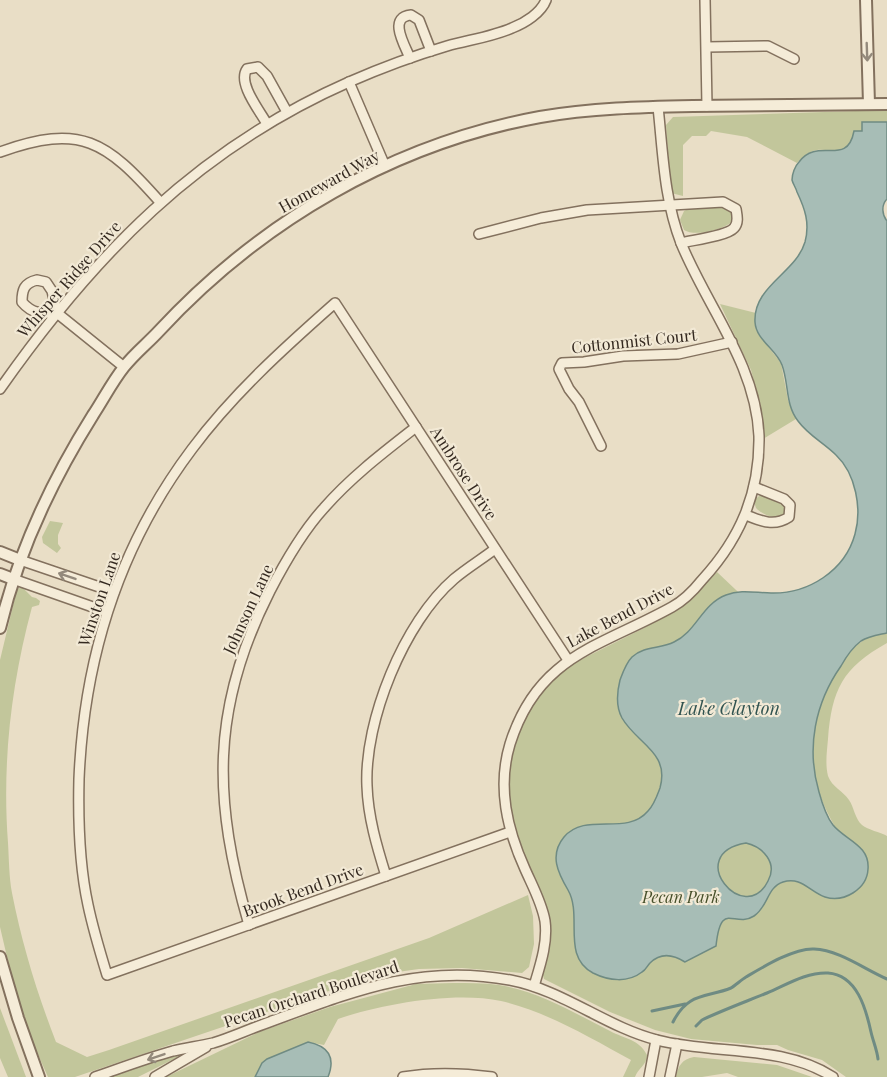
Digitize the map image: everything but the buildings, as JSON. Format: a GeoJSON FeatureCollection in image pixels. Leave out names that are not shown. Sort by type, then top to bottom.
{"type":"FeatureCollection","features":[{"type":"Feature","properties":{"kind":"street","name":"Whisper Ridge Drive"},"geometry":{"type":"LineString","coordinates":[[0,388],[91,271],[126,234],[160,202],[231,146],[287,112],[349,82],[431,51],[512,28],[534,15],[546,0]]}},
{"type":"Feature","properties":{"kind":"street"},"geometry":{"type":"LineString","coordinates":[[705,0],[707,106]]}},
{"type":"Feature","properties":{"kind":"street"},"geometry":{"type":"LineString","coordinates":[[866,0],[869,104]]}},
{"type":"Feature","properties":{"kind":"street"},"geometry":{"type":"LineString","coordinates":[[410,58],[398,26],[405,15],[411,15],[419,20],[431,51]]}},
{"type":"Feature","properties":{"kind":"street"},"geometry":{"type":"LineString","coordinates":[[707,47],[768,46],[794,59]]}},
{"type":"Feature","properties":{"kind":"street"},"geometry":{"type":"LineString","coordinates":[[267,124],[244,82],[247,69],[258,67],[267,76],[287,112]]}},
{"type":"Feature","properties":{"kind":"street"},"geometry":{"type":"LineString","coordinates":[[349,82],[384,166]]}},
{"type":"Feature","properties":{"kind":"street","name":"Homeward Way"},"geometry":{"type":"LineString","coordinates":[[0,628],[13,579],[55,478],[124,367],[183,305],[241,254],[286,220],[315,202],[384,166],[425,149],[460,137],[539,117],[607,108],[887,104]]}},
{"type":"Feature","properties":{"kind":"street","name":"Lake Bend Drive"},"geometry":{"type":"LineString","coordinates":[[534,986],[545,940],[545,924],[539,900],[510,832],[504,792],[510,744],[525,710],[537,691],[568,660],[674,606],[711,570],[738,532],[746,515],[754,487],[759,450],[757,415],[745,372],[732,342],[693,271],[669,206],[658,107]]}},
{"type":"Feature","properties":{"kind":"street"},"geometry":{"type":"LineString","coordinates":[[0,152],[48,138],[84,140],[107,151],[127,166],[160,202]]}},
{"type":"Feature","properties":{"kind":"street"},"geometry":{"type":"LineString","coordinates":[[479,234],[541,218],[587,210],[723,202],[736,209],[737,223],[726,233],[681,243]]}},
{"type":"Feature","properties":{"kind":"street","name":"Ambrose Drive"},"geometry":{"type":"LineString","coordinates":[[335,303],[568,660]]}},
{"type":"Feature","properties":{"kind":"street","name":"Winston Lane"},"geometry":{"type":"LineString","coordinates":[[107,975],[87,903],[78,815],[83,721],[90,674],[107,612],[125,563],[163,491],[192,448],[250,381],[335,303]]}},
{"type":"Feature","properties":{"kind":"street"},"geometry":{"type":"LineString","coordinates":[[57,313],[124,367]]}},
{"type":"Feature","properties":{"kind":"street","name":"Cottonmist Court"},"geometry":{"type":"LineString","coordinates":[[601,446],[579,402],[561,376],[559,369],[562,363],[623,356],[678,354],[732,342]]}},
{"type":"Feature","properties":{"kind":"street","name":"Johnson Lane"},"geometry":{"type":"LineString","coordinates":[[249,925],[235,877],[225,823],[222,771],[225,731],[239,663],[252,629],[277,578],[317,517],[351,479],[416,427]]}},
{"type":"Feature","properties":{"kind":"street"},"geometry":{"type":"LineString","coordinates":[[746,515],[766,523],[777,524],[789,518],[791,512],[790,506],[784,499],[754,487]]}},
{"type":"Feature","properties":{"kind":"street"},"geometry":{"type":"LineString","coordinates":[[386,876],[376,844],[367,785],[370,747],[379,708],[390,676],[412,632],[432,602],[454,579],[495,549]]}},
{"type":"Feature","properties":{"kind":"street"},"geometry":{"type":"LineString","coordinates":[[0,552],[114,592]]}},
{"type":"Feature","properties":{"kind":"street"},"geometry":{"type":"LineString","coordinates":[[0,574],[107,612]]}},
{"type":"Feature","properties":{"kind":"street","name":"Brook Bend Drive"},"geometry":{"type":"LineString","coordinates":[[107,975],[510,832]]}},
{"type":"Feature","properties":{"kind":"street"},"geometry":{"type":"LineString","coordinates":[[0,957],[39,1077]]}},
{"type":"Feature","properties":{"kind":"street","name":"Pecan Orchard Boulevard"},"geometry":{"type":"LineString","coordinates":[[95,1077],[171,1052],[213,1043],[349,994],[409,978],[455,975],[485,976],[534,986],[656,1040],[783,1058],[818,1069],[833,1077]]}},
{"type":"Feature","properties":{"kind":"street"},"geometry":{"type":"LineString","coordinates":[[649,1077],[656,1040]]}},
{"type":"Feature","properties":{"kind":"street","name":"Pecan Orchard Boulevard"},"geometry":{"type":"LineString","coordinates":[[155,1077],[213,1043]]}},
{"type":"Feature","properties":{"kind":"street"},"geometry":{"type":"LineString","coordinates":[[670,1077],[676,1044]]}},
{"type":"Feature","properties":{"kind":"street"},"geometry":{"type":"LineString","coordinates":[[403,1077],[429,1073],[492,1077]]}},
{"type":"Feature","properties":{"kind":"green space"},"geometry":{"type":"Polygon","coordinates":[[[887,110],[887,122],[862,122],[862,131],[846,148],[834,151],[817,150],[804,156],[797,163],[747,137],[711,131],[706,136],[692,136],[683,145],[683,196],[671,193],[666,125],[673,117],[887,110]]]}},
{"type":"Feature","properties":{"kind":"green space"},"geometry":{"type":"Polygon","coordinates":[[[690,208],[728,208],[733,214],[732,222],[728,225],[701,233],[684,230],[680,220],[684,211],[690,208]]]}},
{"type":"Feature","properties":{"kind":"green space"},"geometry":{"type":"Polygon","coordinates":[[[720,304],[756,313],[755,322],[759,335],[781,363],[788,400],[796,419],[763,439],[760,403],[751,370],[720,304]]]}},
{"type":"Feature","properties":{"kind":"green space"},"geometry":{"type":"Polygon","coordinates":[[[763,494],[779,499],[784,505],[784,515],[769,516],[756,508],[756,500],[763,494]]]}},
{"type":"Feature","properties":{"kind":"green space"},"geometry":{"type":"Polygon","coordinates":[[[50,521],[63,523],[58,535],[58,544],[61,548],[57,553],[43,543],[42,537],[50,521]]]}},
{"type":"Feature","properties":{"kind":"green space","name":"Pecan Park"},"geometry":{"type":"Polygon","coordinates":[[[717,572],[754,607],[761,787],[834,825],[821,798],[815,776],[813,740],[818,713],[828,687],[851,651],[867,638],[887,633],[887,643],[859,662],[842,682],[830,722],[826,762],[830,780],[849,800],[862,825],[887,836],[887,1077],[846,1077],[822,1060],[777,1045],[691,1039],[655,1030],[610,1012],[544,979],[542,972],[549,931],[508,810],[511,753],[525,715],[545,688],[570,665],[644,628],[690,599],[717,572]]]}},
{"type":"Feature","properties":{"kind":"green space"},"geometry":{"type":"Polygon","coordinates":[[[22,587],[40,601],[39,605],[32,607],[19,666],[10,724],[6,813],[10,874],[25,950],[56,1042],[87,1057],[429,938],[528,895],[533,916],[534,944],[529,967],[522,973],[462,968],[419,969],[376,975],[75,1077],[48,1077],[15,991],[0,927],[0,660],[17,589],[22,587]]]}},
{"type":"Feature","properties":{"kind":"green space"},"geometry":{"type":"Polygon","coordinates":[[[416,984],[499,985],[542,997],[636,1042],[647,1055],[646,1061],[635,1077],[623,1077],[631,1060],[568,1026],[501,1001],[462,997],[396,1004],[338,1019],[324,1045],[308,1042],[259,1069],[255,1077],[166,1077],[259,1032],[330,1007],[416,984]]]}},
{"type":"Feature","properties":{"kind":"green space"},"geometry":{"type":"Polygon","coordinates":[[[0,1008],[26,1077],[8,1077],[0,1058],[0,1008]]]}},
{"type":"Feature","properties":{"kind":"green space"},"geometry":{"type":"Polygon","coordinates":[[[176,1054],[178,1057],[138,1077],[111,1077],[176,1054]]]}},
{"type":"Feature","properties":{"kind":"green space"},"geometry":{"type":"Polygon","coordinates":[[[694,1057],[777,1065],[812,1077],[738,1077],[727,1073],[702,1077],[676,1077],[681,1064],[686,1059],[694,1057]]]}},
{"type":"Feature","properties":{"kind":"water","name":"Lake Clayton"},"geometry":{"type":"Polygon","coordinates":[[[862,122],[887,122],[887,199],[883,210],[887,221],[887,633],[858,643],[832,680],[815,726],[813,759],[826,814],[833,825],[865,854],[868,861],[867,876],[864,883],[853,893],[840,898],[825,897],[795,881],[783,882],[774,888],[762,908],[754,916],[740,920],[725,919],[718,932],[716,946],[685,962],[672,956],[659,957],[637,976],[631,978],[618,980],[605,978],[583,966],[578,957],[575,946],[572,900],[558,871],[556,857],[559,844],[573,829],[639,819],[652,806],[660,788],[662,776],[656,757],[628,727],[619,709],[619,685],[626,665],[637,653],[669,644],[682,637],[711,605],[726,595],[743,592],[785,592],[811,585],[823,578],[843,559],[855,534],[858,514],[853,482],[836,455],[806,431],[798,421],[789,401],[782,365],[762,339],[755,322],[756,309],[761,299],[793,263],[805,242],[806,216],[792,180],[796,166],[807,155],[815,151],[845,148],[854,131],[862,131],[862,122]],[[746,843],[728,850],[719,860],[719,872],[724,884],[734,893],[746,896],[758,893],[771,874],[767,857],[746,843]]]}},
{"type":"Feature","properties":{"kind":"water"},"geometry":{"type":"Polygon","coordinates":[[[308,1042],[321,1046],[329,1054],[331,1064],[328,1077],[255,1077],[262,1063],[267,1059],[308,1042]]]}},
{"type":"Feature","properties":{"kind":"waterway"},"geometry":{"type":"LineString","coordinates":[[673,1022],[679,1012],[691,1001],[731,988],[770,963],[806,950],[814,949],[833,953],[887,979]]}},
{"type":"Feature","properties":{"kind":"waterway"},"geometry":{"type":"LineString","coordinates":[[696,1026],[710,1016],[796,980],[828,973],[838,975],[853,986],[863,1004],[878,1059]]}},
{"type":"Feature","properties":{"kind":"waterway"},"geometry":{"type":"LineString","coordinates":[[652,1011],[685,1004]]}}]}
